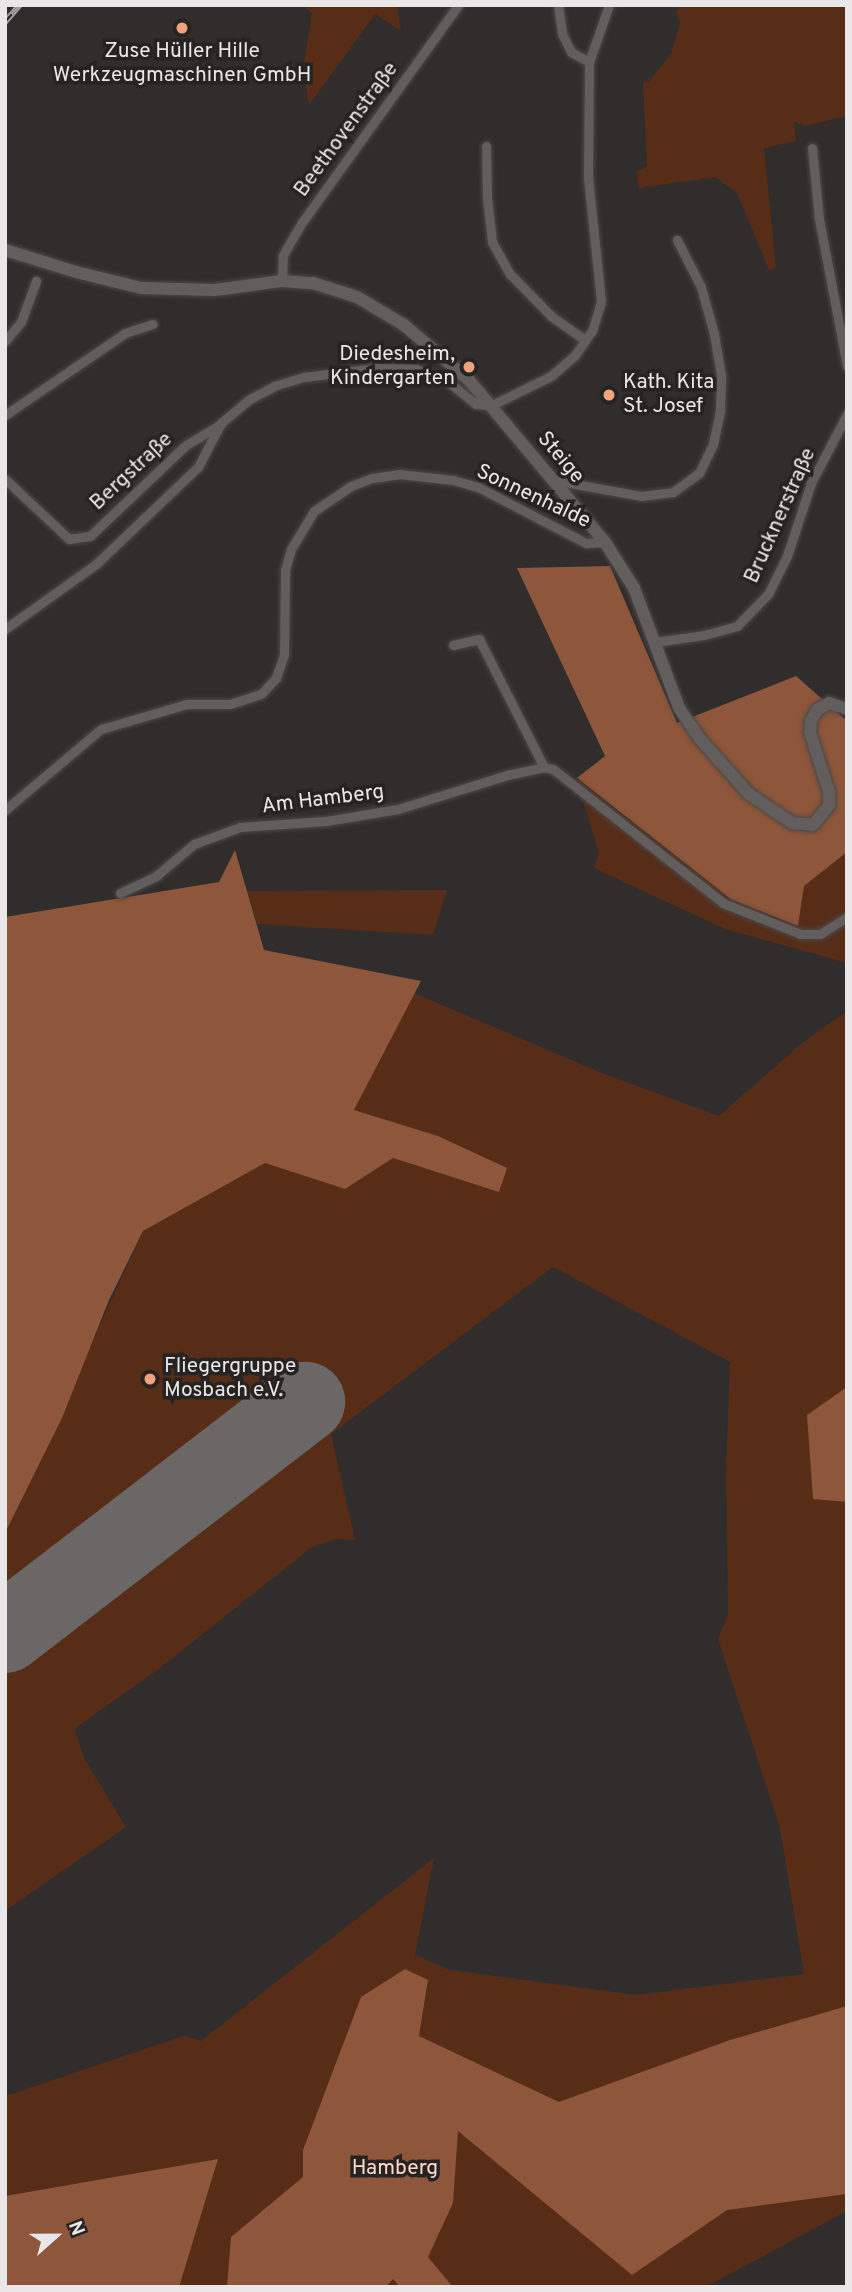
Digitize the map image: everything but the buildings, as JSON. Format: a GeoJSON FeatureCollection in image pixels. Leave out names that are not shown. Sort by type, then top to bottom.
{"type":"FeatureCollection","features":[{"type":"Feature","properties":{"kind":"street","name":"Beethovenstraße"},"geometry":{"type":"LineString","coordinates":[[282,281],[283,255],[303,222],[458,5]]}},
{"type":"Feature","properties":{"kind":"street"},"geometry":{"type":"LineString","coordinates":[[558,5],[566,43],[571,51],[589,62]]}},
{"type":"Feature","properties":{"kind":"street"},"geometry":{"type":"LineString","coordinates":[[5,629],[96,564],[198,467],[221,423],[248,400],[274,386],[304,377],[376,368],[416,369],[446,380],[476,404],[492,405],[551,376],[575,355],[592,331],[601,302],[588,178],[589,62],[609,5]]}},
{"type":"Feature","properties":{"kind":"street"},"geometry":{"type":"LineString","coordinates":[[486,146],[487,198],[492,242],[510,274],[551,316],[586,340]]}},
{"type":"Feature","properties":{"kind":"street"},"geometry":{"type":"LineString","coordinates":[[812,148],[819,219],[847,366]]}},
{"type":"Feature","properties":{"kind":"street"},"geometry":{"type":"LineString","coordinates":[[553,480],[641,496],[673,492],[699,473],[713,444],[720,410],[721,375],[714,334],[701,286],[677,240]]}},
{"type":"Feature","properties":{"kind":"street","name":"Steige"},"geometry":{"type":"LineString","coordinates":[[5,250],[141,288],[215,290],[282,281],[313,283],[357,297],[404,325],[450,361],[492,405],[605,542],[634,589],[679,708],[699,739],[749,794],[792,823],[813,825],[828,805],[829,792],[810,732],[811,721],[817,710],[829,703],[847,709]]}},
{"type":"Feature","properties":{"kind":"street"},"geometry":{"type":"LineString","coordinates":[[5,341],[21,322],[36,281]]}},
{"type":"Feature","properties":{"kind":"street"},"geometry":{"type":"LineString","coordinates":[[5,415],[125,333],[153,324]]}},
{"type":"Feature","properties":{"kind":"street","name":"Brucknerstraße"},"geometry":{"type":"LineString","coordinates":[[655,642],[704,635],[737,626],[768,594],[787,556],[811,483],[847,414]]}},
{"type":"Feature","properties":{"kind":"street","name":"Bergstraße"},"geometry":{"type":"LineString","coordinates":[[5,479],[69,539],[90,536],[186,445],[221,423]]}},
{"type":"Feature","properties":{"kind":"street","name":"Sonnenhalde"},"geometry":{"type":"LineString","coordinates":[[5,810],[102,729],[187,704],[230,704],[261,694],[276,678],[284,655],[285,570],[291,550],[314,511],[351,486],[372,478],[399,474],[453,480],[478,487],[586,543],[605,542]]}},
{"type":"Feature","properties":{"kind":"street"},"geometry":{"type":"LineString","coordinates":[[453,645],[479,639],[544,767],[553,769],[723,903],[801,934],[820,934],[847,918]]}},
{"type":"Feature","properties":{"kind":"street","name":"Am Hamberg"},"geometry":{"type":"LineString","coordinates":[[120,893],[156,876],[194,844],[240,827],[326,821],[398,808],[507,775],[544,767]]}},
{"type":"Feature","properties":{"kind":"green space"},"geometry":{"type":"Polygon","coordinates":[[[302,5],[397,5],[401,31],[375,14],[309,105],[303,68],[312,13],[302,5]]]}},
{"type":"Feature","properties":{"kind":"green space"},"geometry":{"type":"Polygon","coordinates":[[[681,5],[847,5],[847,116],[804,126],[794,121],[796,141],[764,148],[776,268],[769,270],[737,193],[715,177],[638,188],[637,172],[647,166],[643,82],[649,81],[671,54],[680,23],[676,13],[681,5]]]}},
{"type":"Feature","properties":{"kind":"green space"},"geometry":{"type":"Polygon","coordinates":[[[610,566],[677,723],[796,676],[847,721],[847,852],[804,886],[798,926],[732,900],[577,778],[605,756],[517,568],[610,566]]]}},
{"type":"Feature","properties":{"kind":"green space"},"geometry":{"type":"Polygon","coordinates":[[[577,779],[732,900],[798,926],[804,886],[847,852],[847,963],[725,929],[594,868],[599,854],[577,779]]]}},
{"type":"Feature","properties":{"kind":"green space"},"geometry":{"type":"Polygon","coordinates":[[[235,850],[264,950],[421,981],[354,1110],[438,1136],[507,1168],[499,1192],[393,1158],[345,1189],[265,1163],[143,1231],[109,1300],[62,1418],[5,1533],[5,917],[219,882],[235,850]]]}},
{"type":"Feature","properties":{"kind":"green space"},"geometry":{"type":"Polygon","coordinates":[[[447,890],[433,935],[257,924],[247,891],[447,890]]]}},
{"type":"Feature","properties":{"kind":"green space"},"geometry":{"type":"Polygon","coordinates":[[[414,993],[602,1073],[719,1116],[802,1043],[847,1011],[847,1387],[827,1404],[813,1499],[847,1502],[847,2006],[730,2040],[847,2045],[847,2211],[706,2287],[5,2287],[218,2159],[5,2196],[5,2096],[184,2036],[201,2041],[434,1858],[415,1955],[450,1970],[636,1995],[804,1974],[780,1828],[718,1639],[728,1614],[726,1468],[730,1362],[553,1267],[331,1434],[355,1540],[336,1539],[312,1547],[160,1668],[74,1729],[85,1760],[126,1827],[5,1911],[5,1533],[143,1231],[265,1163],[345,1189],[393,1158],[499,1192],[506,1168],[438,1136],[354,1110],[414,993]],[[405,1969],[360,1999],[417,2052],[523,2085],[419,2036],[428,1981],[405,1969]]]}},
{"type":"Feature","properties":{"kind":"green space"},"geometry":{"type":"Polygon","coordinates":[[[847,1387],[847,1502],[813,1499],[807,1415],[847,1387]]]}},
{"type":"Feature","properties":{"kind":"green space","name":"Hamberg"},"geometry":{"type":"Polygon","coordinates":[[[405,1969],[428,1980],[419,2036],[559,2102],[730,2040],[847,2006],[847,2194],[727,2210],[632,2275],[458,2131],[453,2203],[428,2257],[453,2287],[400,2287],[393,2279],[386,2287],[227,2287],[231,2237],[303,2177],[303,2150],[361,1997],[405,1969]]]}},
{"type":"Feature","properties":{"kind":"green space"},"geometry":{"type":"Polygon","coordinates":[[[218,2159],[179,2287],[5,2287],[5,2196],[218,2159]]]}},
{"type":"Feature","properties":{"kind":"runway"},"geometry":{"type":"LineString","coordinates":[[5,1633],[305,1402]]}},
{"type":"Feature","properties":{"kind":"railway"},"geometry":{"type":"LineString","coordinates":[[5,22],[20,5]]}},
{"type":"Feature","properties":{"kind":"place","name":"Zuse Hüller Hille Werkzeugmaschinen GmbH"},"geometry":{"type":"Point","coordinates":[182,28]}},
{"type":"Feature","properties":{"kind":"place","name":"Diedesheim, Kindergarten"},"geometry":{"type":"Point","coordinates":[469,367]}},
{"type":"Feature","properties":{"kind":"place","name":"Kath. Kita St. Josef"},"geometry":{"type":"Point","coordinates":[609,395]}},
{"type":"Feature","properties":{"kind":"place","name":"Fliegergruppe Mosbach e.V."},"geometry":{"type":"Point","coordinates":[150,1379]}}]}
